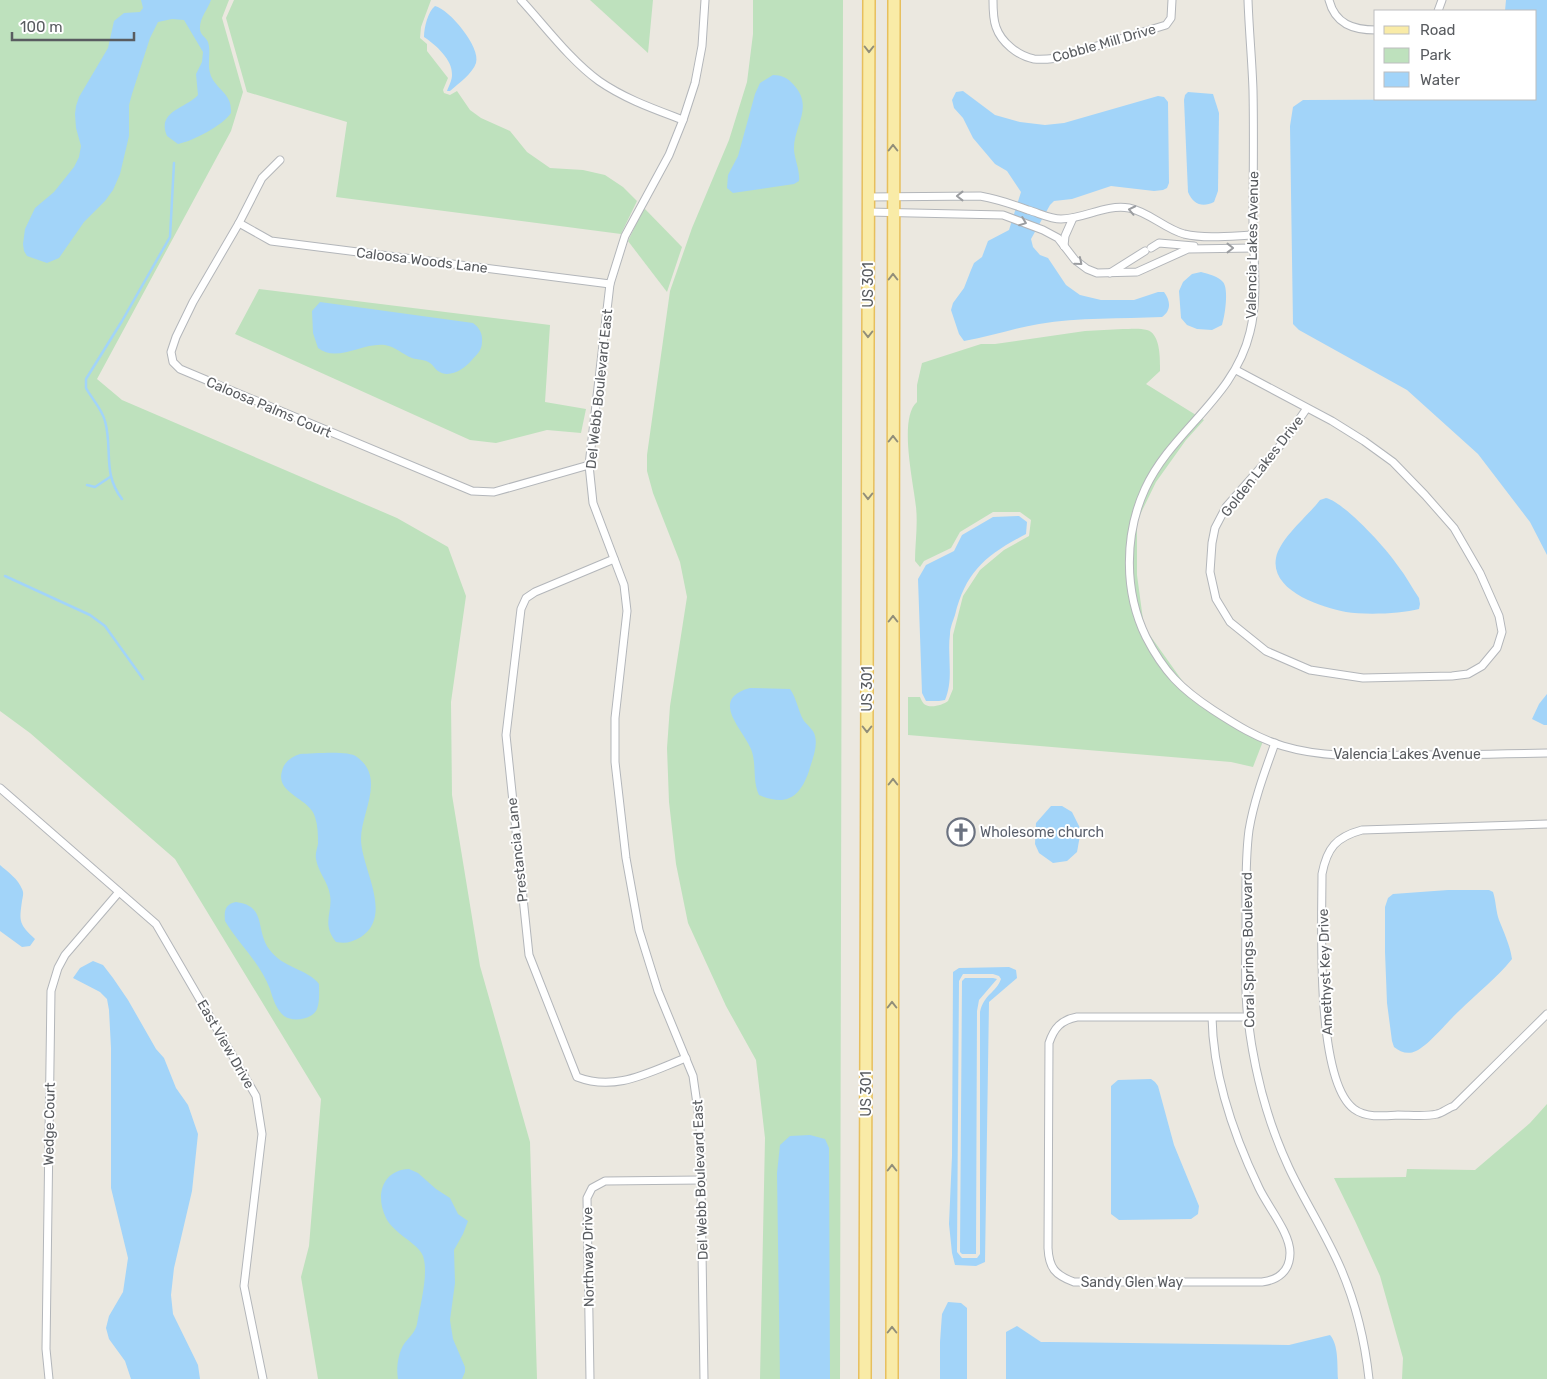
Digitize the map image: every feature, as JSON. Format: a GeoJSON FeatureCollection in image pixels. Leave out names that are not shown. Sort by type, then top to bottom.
{"type":"FeatureCollection","features":[{"type":"Feature","properties":{"kind":"main road","name":"US 301"},"geometry":{"type":"LineString","coordinates":[[865,1379],[869,0]]}},
{"type":"Feature","properties":{"kind":"main road","name":"US 301"},"geometry":{"type":"LineString","coordinates":[[892,1379],[894,0]]}},
{"type":"Feature","properties":{"kind":"street"},"geometry":{"type":"LineString","coordinates":[[521,0],[598,80],[631,100],[683,120]]}},
{"type":"Feature","properties":{"kind":"street","name":"Del Webb Boulevard East"},"geometry":{"type":"LineString","coordinates":[[704,1379],[702,1180],[697,1092],[693,1076],[658,991],[639,930],[626,858],[615,762],[615,718],[627,611],[624,585],[593,503],[589,465],[610,284],[625,236],[669,155],[683,120],[695,83],[702,46],[705,0]]}},
{"type":"Feature","properties":{"kind":"street","name":"Cobble Mill Drive"},"geometry":{"type":"LineString","coordinates":[[994,0],[996,27],[1003,40],[1014,50],[1031,58],[1042,60],[1057,58],[1166,25],[1171,18],[1172,0]]}},
{"type":"Feature","properties":{"kind":"street","name":"Valencia Lakes Avenue"},"geometry":{"type":"LineString","coordinates":[[1248,0],[1253,90],[1254,248],[1253,307],[1250,332],[1236,370],[1212,404],[1176,441],[1154,471],[1144,490],[1131,535],[1129,565],[1133,597],[1141,625],[1155,654],[1171,677],[1188,694],[1245,731],[1275,743],[1335,756],[1547,753]]}},
{"type":"Feature","properties":{"kind":"street"},"geometry":{"type":"LineString","coordinates":[[1329,0],[1334,14],[1345,24],[1353,28],[1374,30]]}},
{"type":"Feature","properties":{"kind":"street","name":"Caloosa Palms Court"},"geometry":{"type":"LineString","coordinates":[[280,160],[262,178],[239,224],[193,302],[176,336],[171,352],[173,362],[180,369],[472,491],[494,492],[589,465]]}},
{"type":"Feature","properties":{"kind":"street"},"geometry":{"type":"LineString","coordinates":[[868,197],[980,196],[1060,219],[1073,218],[1108,208],[1128,208],[1140,212],[1183,234],[1198,236],[1253,236]]}},
{"type":"Feature","properties":{"kind":"street"},"geometry":{"type":"LineString","coordinates":[[868,212],[1003,215],[1043,230],[1058,238],[1075,260],[1087,269],[1097,273],[1137,272],[1188,249],[1254,248]]}},
{"type":"Feature","properties":{"kind":"street"},"geometry":{"type":"LineString","coordinates":[[1064,246],[1065,236],[1073,218]]}},
{"type":"Feature","properties":{"kind":"street","name":"Caloosa Woods Lane"},"geometry":{"type":"LineString","coordinates":[[239,224],[271,241],[610,284]]}},
{"type":"Feature","properties":{"kind":"street"},"geometry":{"type":"LineString","coordinates":[[1110,273],[1160,243],[1208,248]]}},
{"type":"Feature","properties":{"kind":"street","name":"Golden Lakes Drive"},"geometry":{"type":"LineString","coordinates":[[1236,370],[1307,408],[1364,441],[1392,462],[1454,528],[1480,573],[1499,616],[1502,632],[1497,648],[1482,666],[1468,674],[1452,676],[1363,678],[1310,670],[1266,651],[1230,622],[1216,599],[1210,572],[1215,528],[1226,507],[1285,440],[1307,408]]}},
{"type":"Feature","properties":{"kind":"street","name":"Prestancia Lane"},"geometry":{"type":"LineString","coordinates":[[614,558],[535,592],[526,598],[521,609],[506,735],[529,955],[577,1077],[590,1082],[629,1081],[686,1058]]}},
{"type":"Feature","properties":{"kind":"street","name":"Coral Springs Boulevard"},"geometry":{"type":"LineString","coordinates":[[1275,743],[1258,792],[1249,828],[1246,971],[1248,1017],[1259,1084],[1272,1125],[1289,1168],[1342,1270],[1356,1313],[1367,1357],[1369,1379]]}},
{"type":"Feature","properties":{"kind":"street","name":"East View Drive"},"geometry":{"type":"LineString","coordinates":[[0,788],[156,924],[256,1096],[262,1134],[244,1286],[263,1379]]}},
{"type":"Feature","properties":{"kind":"street","name":"Amethyst Key Drive"},"geometry":{"type":"LineString","coordinates":[[1547,824],[1362,830],[1347,834],[1335,843],[1325,859],[1322,874],[1322,984],[1328,1047],[1343,1098],[1354,1109],[1365,1114],[1377,1116],[1436,1114],[1454,1106],[1547,1014]]}},
{"type":"Feature","properties":{"kind":"street","name":"Wedge Court"},"geometry":{"type":"LineString","coordinates":[[48,1379],[46,1349],[51,991],[58,968],[65,956],[120,892]]}},
{"type":"Feature","properties":{"kind":"street","name":"Sandy Glen Way"},"geometry":{"type":"LineString","coordinates":[[1212,1017],[1215,1054],[1226,1101],[1238,1139],[1259,1189],[1287,1240],[1290,1262],[1283,1273],[1273,1281],[1262,1282],[1074,1282],[1062,1278],[1053,1269],[1049,1260],[1048,1248],[1049,1043],[1052,1032],[1067,1019],[1077,1017],[1212,1017],[1248,1017]]}},
{"type":"Feature","properties":{"kind":"street","name":"Northway Drive"},"geometry":{"type":"LineString","coordinates":[[590,1379],[587,1198],[592,1188],[605,1181],[702,1180]]}},
{"type":"Feature","properties":{"kind":"green space"},"geometry":{"type":"Polygon","coordinates":[[[0,0],[229,0],[222,18],[243,92],[231,131],[97,379],[122,400],[397,518],[448,547],[466,596],[451,702],[452,795],[480,966],[530,1142],[537,1379],[318,1379],[301,1277],[309,1246],[321,1099],[175,859],[30,733],[0,711],[0,0]]]}},
{"type":"Feature","properties":{"kind":"green space"},"geometry":{"type":"Polygon","coordinates":[[[234,0],[431,0],[421,27],[420,38],[427,44],[427,51],[448,78],[443,90],[444,93],[450,95],[457,91],[470,110],[481,118],[510,131],[527,152],[550,168],[583,170],[605,175],[623,187],[637,201],[621,234],[336,197],[347,122],[247,92],[226,18],[234,0]]]}},
{"type":"Feature","properties":{"kind":"green space"},"geometry":{"type":"Polygon","coordinates":[[[590,0],[653,0],[648,53],[590,0]]]}},
{"type":"Feature","properties":{"kind":"green space"},"geometry":{"type":"Polygon","coordinates":[[[753,0],[843,0],[840,1379],[760,1379],[765,1138],[756,1060],[726,1006],[688,923],[676,864],[669,802],[667,748],[670,706],[687,597],[680,562],[653,493],[647,471],[647,455],[670,291],[692,228],[729,140],[747,82],[753,34],[753,0]]]}},
{"type":"Feature","properties":{"kind":"green space"},"geometry":{"type":"Polygon","coordinates":[[[644,208],[682,247],[667,292],[628,241],[644,208]]]}},
{"type":"Feature","properties":{"kind":"green space"},"geometry":{"type":"Polygon","coordinates":[[[259,289],[550,325],[545,402],[586,409],[581,433],[547,430],[496,443],[470,440],[235,334],[259,289]]]}},
{"type":"Feature","properties":{"kind":"green space"},"geometry":{"type":"Polygon","coordinates":[[[1138,329],[1152,332],[1160,354],[1160,371],[1146,384],[1204,420],[1186,440],[1156,482],[1137,521],[1137,575],[1144,627],[1186,686],[1234,724],[1265,736],[1253,767],[1231,762],[908,735],[908,697],[920,697],[923,703],[936,706],[948,701],[953,689],[953,635],[963,596],[980,570],[1004,550],[1029,536],[1031,520],[1020,512],[993,512],[960,532],[951,548],[924,561],[920,567],[915,561],[917,514],[910,468],[908,436],[911,410],[917,402],[917,385],[922,363],[981,344],[995,344],[1085,331],[1138,329]]]}},
{"type":"Feature","properties":{"kind":"green space"},"geometry":{"type":"Polygon","coordinates":[[[1547,1104],[1547,1379],[1402,1379],[1403,1358],[1380,1276],[1334,1178],[1406,1177],[1407,1169],[1475,1170],[1530,1123],[1547,1104]]]}},
{"type":"Feature","properties":{"kind":"water"},"geometry":{"type":"Polygon","coordinates":[[[141,0],[211,0],[201,22],[200,31],[208,42],[209,70],[213,80],[230,102],[231,113],[214,128],[184,142],[178,144],[167,136],[165,128],[169,115],[198,95],[196,74],[202,62],[203,52],[184,20],[172,19],[158,22],[150,38],[129,105],[129,136],[120,174],[113,190],[84,222],[59,258],[47,263],[27,256],[23,244],[25,229],[35,208],[54,192],[74,167],[79,157],[81,146],[76,128],[75,114],[79,97],[108,48],[114,21],[124,13],[140,12],[143,8],[141,0]]]}},
{"type":"Feature","properties":{"kind":"water"},"geometry":{"type":"Polygon","coordinates":[[[1506,0],[1547,0],[1547,555],[1530,522],[1478,454],[1407,390],[1299,330],[1293,324],[1290,126],[1293,107],[1303,100],[1537,100],[1537,10],[1505,10],[1506,0]]]}},
{"type":"Feature","properties":{"kind":"water"},"geometry":{"type":"Polygon","coordinates":[[[435,6],[448,14],[463,30],[474,48],[476,56],[476,63],[472,71],[450,91],[447,91],[452,77],[450,64],[434,44],[424,37],[427,20],[435,6]]]}},
{"type":"Feature","properties":{"kind":"water"},"geometry":{"type":"Polygon","coordinates":[[[773,75],[784,77],[791,82],[799,92],[802,101],[803,109],[794,150],[799,181],[794,184],[733,193],[727,188],[728,175],[738,156],[755,94],[760,83],[773,75]]]}},
{"type":"Feature","properties":{"kind":"water"},"geometry":{"type":"Polygon","coordinates":[[[963,91],[995,115],[1020,122],[1045,125],[1064,123],[1158,96],[1164,97],[1168,102],[1169,183],[1167,188],[1154,191],[1111,186],[1072,199],[1054,201],[1031,239],[1033,247],[1040,255],[1048,258],[1066,285],[1080,295],[1101,300],[1134,300],[1158,292],[1164,292],[1169,306],[1165,315],[1162,317],[1085,319],[1054,322],[964,341],[959,334],[951,310],[953,303],[964,288],[974,263],[982,257],[988,241],[1009,230],[1021,192],[1007,171],[995,164],[973,138],[963,118],[954,108],[952,100],[956,92],[963,91]]]}},
{"type":"Feature","properties":{"kind":"water"},"geometry":{"type":"Polygon","coordinates":[[[1188,92],[1213,94],[1219,113],[1218,191],[1214,202],[1206,205],[1195,202],[1188,192],[1184,100],[1188,92]]]}},
{"type":"Feature","properties":{"kind":"water"},"geometry":{"type":"Polygon","coordinates":[[[1201,272],[1221,280],[1226,290],[1222,325],[1212,330],[1197,329],[1187,325],[1181,318],[1179,291],[1183,282],[1192,274],[1201,272]]]}},
{"type":"Feature","properties":{"kind":"water"},"geometry":{"type":"Polygon","coordinates":[[[320,302],[473,323],[479,329],[482,345],[477,355],[468,364],[456,372],[447,374],[438,371],[428,362],[412,358],[385,345],[368,346],[342,353],[325,352],[318,348],[313,333],[312,311],[320,302]]]}},
{"type":"Feature","properties":{"kind":"water"},"geometry":{"type":"Polygon","coordinates":[[[1326,498],[1334,501],[1354,517],[1385,549],[1419,598],[1419,609],[1382,614],[1346,612],[1299,596],[1281,580],[1276,570],[1276,558],[1279,550],[1295,528],[1320,500],[1326,498]]]}},
{"type":"Feature","properties":{"kind":"water"},"geometry":{"type":"Polygon","coordinates":[[[1019,516],[1027,522],[1026,534],[989,557],[965,587],[950,632],[950,676],[945,700],[926,701],[922,693],[918,579],[926,565],[954,551],[962,535],[993,517],[1019,516]]]}},
{"type":"Feature","properties":{"kind":"water"},"geometry":{"type":"Polygon","coordinates":[[[750,688],[790,689],[804,721],[812,730],[816,740],[805,780],[797,793],[785,800],[777,800],[759,795],[751,749],[732,715],[730,707],[732,699],[738,693],[750,688]]]}},
{"type":"Feature","properties":{"kind":"water"},"geometry":{"type":"Polygon","coordinates":[[[1547,694],[1547,725],[1544,725],[1532,719],[1539,704],[1547,694]]]}},
{"type":"Feature","properties":{"kind":"water"},"geometry":{"type":"Polygon","coordinates":[[[338,753],[352,755],[365,765],[370,775],[370,796],[361,839],[362,851],[376,904],[375,916],[370,928],[361,937],[349,942],[336,942],[329,929],[331,901],[316,859],[318,837],[315,817],[307,805],[288,791],[281,779],[286,762],[300,754],[338,753]]]}},
{"type":"Feature","properties":{"kind":"water"},"geometry":{"type":"Polygon","coordinates":[[[1051,806],[1062,806],[1072,812],[1081,830],[1077,852],[1067,861],[1053,863],[1039,853],[1035,844],[1036,823],[1051,806]]]}},
{"type":"Feature","properties":{"kind":"water"},"geometry":{"type":"Polygon","coordinates":[[[0,865],[15,879],[23,890],[21,922],[35,939],[30,946],[22,947],[0,931],[0,865]]]}},
{"type":"Feature","properties":{"kind":"water"},"geometry":{"type":"Polygon","coordinates":[[[1448,890],[1489,890],[1493,892],[1498,917],[1512,959],[1427,1044],[1413,1052],[1404,1052],[1394,1047],[1387,1003],[1385,907],[1388,898],[1393,894],[1448,890]]]}},
{"type":"Feature","properties":{"kind":"water"},"geometry":{"type":"Polygon","coordinates":[[[236,902],[246,904],[256,913],[265,941],[274,955],[308,975],[319,984],[318,1005],[313,1014],[301,1019],[292,1019],[284,1016],[279,1010],[266,979],[225,921],[227,906],[236,902]]]}},
{"type":"Feature","properties":{"kind":"water"},"geometry":{"type":"Polygon","coordinates":[[[93,961],[103,965],[113,978],[156,1049],[164,1058],[176,1088],[188,1105],[198,1134],[192,1191],[174,1268],[171,1295],[173,1314],[198,1365],[200,1379],[131,1379],[125,1361],[109,1339],[106,1328],[109,1316],[123,1292],[128,1258],[111,1188],[111,1048],[107,999],[100,992],[73,978],[80,968],[93,961]]]}},
{"type":"Feature","properties":{"kind":"water"},"geometry":{"type":"Polygon","coordinates":[[[1009,967],[1016,970],[1017,978],[989,1002],[985,1262],[976,1266],[955,1265],[949,1224],[952,1156],[953,972],[959,968],[1009,967]],[[963,974],[959,981],[957,1252],[962,1258],[977,1258],[980,1254],[980,1012],[984,1001],[996,988],[1001,979],[993,974],[963,974]]]}},
{"type":"Feature","properties":{"kind":"water"},"geometry":{"type":"Polygon","coordinates":[[[965,978],[997,979],[979,1000],[977,1011],[976,1254],[962,1254],[960,1252],[962,981],[965,978]]]}},
{"type":"Feature","properties":{"kind":"water"},"geometry":{"type":"Polygon","coordinates":[[[1151,1079],[1158,1086],[1174,1145],[1199,1206],[1198,1214],[1191,1219],[1119,1220],[1111,1214],[1111,1086],[1118,1080],[1151,1079]]]}},
{"type":"Feature","properties":{"kind":"water"},"geometry":{"type":"Polygon","coordinates":[[[810,1135],[825,1139],[829,1148],[830,1379],[780,1379],[777,1173],[780,1145],[790,1136],[810,1135]]]}},
{"type":"Feature","properties":{"kind":"water"},"geometry":{"type":"Polygon","coordinates":[[[409,1169],[418,1173],[436,1189],[450,1198],[458,1214],[468,1221],[454,1250],[455,1283],[450,1320],[453,1339],[465,1367],[462,1379],[398,1379],[397,1366],[400,1352],[417,1324],[425,1280],[425,1263],[420,1251],[394,1229],[386,1218],[381,1201],[381,1193],[387,1179],[392,1174],[400,1170],[409,1169]]]}},
{"type":"Feature","properties":{"kind":"water"},"geometry":{"type":"Polygon","coordinates":[[[948,1302],[961,1303],[967,1308],[967,1379],[940,1379],[942,1314],[948,1302]]]}},
{"type":"Feature","properties":{"kind":"water"},"geometry":{"type":"Polygon","coordinates":[[[1017,1326],[1041,1342],[1289,1345],[1330,1335],[1335,1344],[1338,1379],[1006,1379],[1006,1332],[1017,1326]]]}},
{"type":"Feature","properties":{"kind":"waterway"},"geometry":{"type":"LineString","coordinates":[[122,499],[112,480],[110,471],[104,417],[86,388],[86,379],[170,237],[174,163]]}},
{"type":"Feature","properties":{"kind":"waterway"},"geometry":{"type":"LineString","coordinates":[[87,485],[95,487],[110,477]]}},
{"type":"Feature","properties":{"kind":"waterway"},"geometry":{"type":"LineString","coordinates":[[5,576],[90,615],[105,626],[143,679]]}},
{"type":"Feature","properties":{"kind":"place","name":"Wholesome church"},"geometry":{"type":"Point","coordinates":[961,832]}}]}
